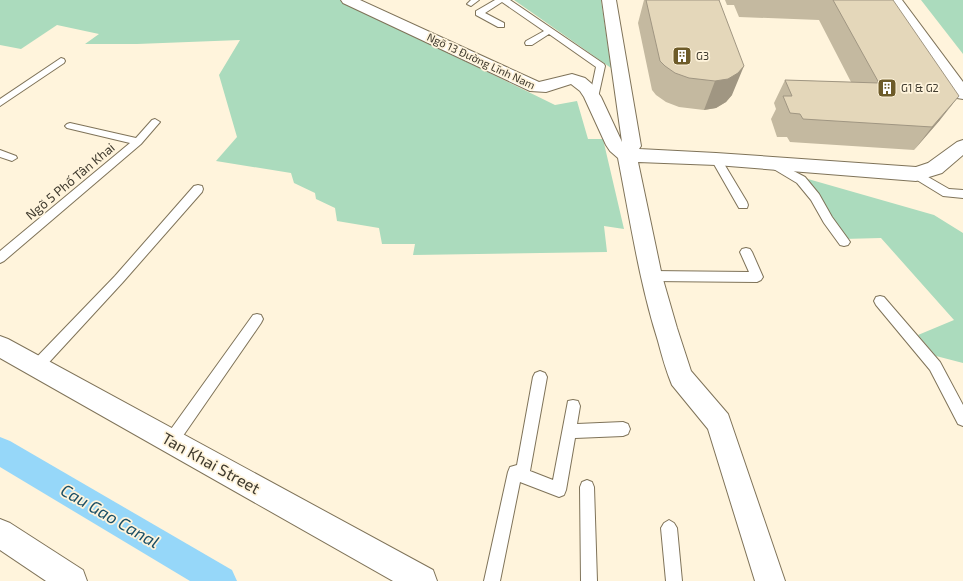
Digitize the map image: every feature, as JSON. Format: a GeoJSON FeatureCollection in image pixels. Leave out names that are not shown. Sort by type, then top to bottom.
{"type":"FeatureCollection","features":[{"type":"Feature","properties":{"kind":"street","name":"Ngõ 13 Đường Lĩnh Nam"},"geometry":{"type":"LineString","coordinates":[[348,0],[536,87],[543,88],[568,80],[582,83],[594,100],[615,145],[627,155]]}},
{"type":"Feature","properties":{"kind":"street"},"geometry":{"type":"LineString","coordinates":[[608,0],[632,146],[627,155],[651,276],[665,328],[681,377],[719,423],[770,581]]}},
{"type":"Feature","properties":{"kind":"street"},"geometry":{"type":"LineString","coordinates":[[892,0],[895,1],[963,94]]}},
{"type":"Feature","properties":{"kind":"street"},"geometry":{"type":"LineString","coordinates":[[627,155],[716,159],[916,174],[935,168],[963,146]]}},
{"type":"Feature","properties":{"kind":"street","name":"Tan Khai Street"},"geometry":{"type":"LineString","coordinates":[[0,346],[422,581]]}},
{"type":"Feature","properties":{"kind":"street"},"geometry":{"type":"LineString","coordinates":[[1,537],[72,581]]}},
{"type":"Feature","properties":{"kind":"lane"},"geometry":{"type":"LineString","coordinates":[[500,0],[479,12],[501,25]]}},
{"type":"Feature","properties":{"kind":"lane"},"geometry":{"type":"LineString","coordinates":[[505,0],[601,66],[594,100]]}},
{"type":"Feature","properties":{"kind":"lane"},"geometry":{"type":"LineString","coordinates":[[529,43],[549,31]]}},
{"type":"Feature","properties":{"kind":"lane"},"geometry":{"type":"LineString","coordinates":[[0,103],[61,60]]}},
{"type":"Feature","properties":{"kind":"lane","name":"Ngõ 5 Phố Tân Khai"},"geometry":{"type":"LineString","coordinates":[[0,258],[138,142],[155,122]]}},
{"type":"Feature","properties":{"kind":"lane"},"geometry":{"type":"LineString","coordinates":[[70,126],[138,142]]}},
{"type":"Feature","properties":{"kind":"lane"},"geometry":{"type":"LineString","coordinates":[[0,153],[12,158]]}},
{"type":"Feature","properties":{"kind":"lane"},"geometry":{"type":"LineString","coordinates":[[716,159],[743,205]]}},
{"type":"Feature","properties":{"kind":"lane"},"geometry":{"type":"LineString","coordinates":[[771,163],[801,180],[815,197],[828,220],[844,242]]}},
{"type":"Feature","properties":{"kind":"lane"},"geometry":{"type":"LineString","coordinates":[[916,174],[947,193],[963,194]]}},
{"type":"Feature","properties":{"kind":"lane"},"geometry":{"type":"LineString","coordinates":[[37,366],[119,279],[198,189]]}},
{"type":"Feature","properties":{"kind":"lane"},"geometry":{"type":"LineString","coordinates":[[651,276],[757,277],[746,252]]}},
{"type":"Feature","properties":{"kind":"lane"},"geometry":{"type":"LineString","coordinates":[[880,301],[934,366],[963,419]]}},
{"type":"Feature","properties":{"kind":"lane"},"geometry":{"type":"LineString","coordinates":[[171,441],[258,319]]}},
{"type":"Feature","properties":{"kind":"lane"},"geometry":{"type":"LineString","coordinates":[[522,475],[540,376]]}},
{"type":"Feature","properties":{"kind":"lane"},"geometry":{"type":"LineString","coordinates":[[492,581],[515,472],[559,490],[573,406]]}},
{"type":"Feature","properties":{"kind":"lane"},"geometry":{"type":"LineString","coordinates":[[569,431],[623,429]]}},
{"type":"Feature","properties":{"kind":"lane"},"geometry":{"type":"LineString","coordinates":[[588,487],[589,581]]}},
{"type":"Feature","properties":{"kind":"lane"},"geometry":{"type":"LineString","coordinates":[[669,528],[674,581]]}},
{"type":"Feature","properties":{"kind":"green space"},"geometry":{"type":"Polygon","coordinates":[[[0,0],[340,0],[555,105],[577,101],[588,139],[603,139],[624,229],[604,226],[607,252],[413,255],[415,244],[382,244],[379,228],[337,221],[335,208],[316,199],[315,193],[294,183],[291,173],[216,161],[237,137],[219,75],[240,40],[137,44],[85,44],[99,34],[57,25],[21,49],[0,45],[0,0]]]}},
{"type":"Feature","properties":{"kind":"green space"},"geometry":{"type":"Polygon","coordinates":[[[514,0],[601,0],[611,68],[514,0]]]}},
{"type":"Feature","properties":{"kind":"green space"},"geometry":{"type":"Polygon","coordinates":[[[921,0],[963,0],[963,54],[921,0]]]}},
{"type":"Feature","properties":{"kind":"green space"},"geometry":{"type":"Polygon","coordinates":[[[808,179],[934,215],[963,233],[963,363],[936,356],[918,335],[954,320],[881,238],[843,239],[808,179]]]}},
{"type":"Feature","properties":{"kind":"building"},"geometry":{"type":"Polygon","coordinates":[[[646,0],[719,0],[744,66],[738,73],[728,79],[715,81],[689,78],[675,73],[660,61],[646,0]]]}},
{"type":"Feature","properties":{"kind":"building"},"geometry":{"type":"Polygon","coordinates":[[[833,0],[893,0],[959,96],[932,127],[803,119],[800,114],[790,113],[783,96],[792,96],[785,80],[879,83],[833,0]]]}},
{"type":"Feature","properties":{"kind":"waterway","name":"Cau Gao Canal"},"geometry":{"type":"LineString","coordinates":[[0,451],[221,581]]}},
{"type":"Feature","properties":{"kind":"place","name":"G3"},"geometry":{"type":"Point","coordinates":[682,56]}},
{"type":"Feature","properties":{"kind":"place","name":"G1 & G2"},"geometry":{"type":"Point","coordinates":[887,88]}}]}
